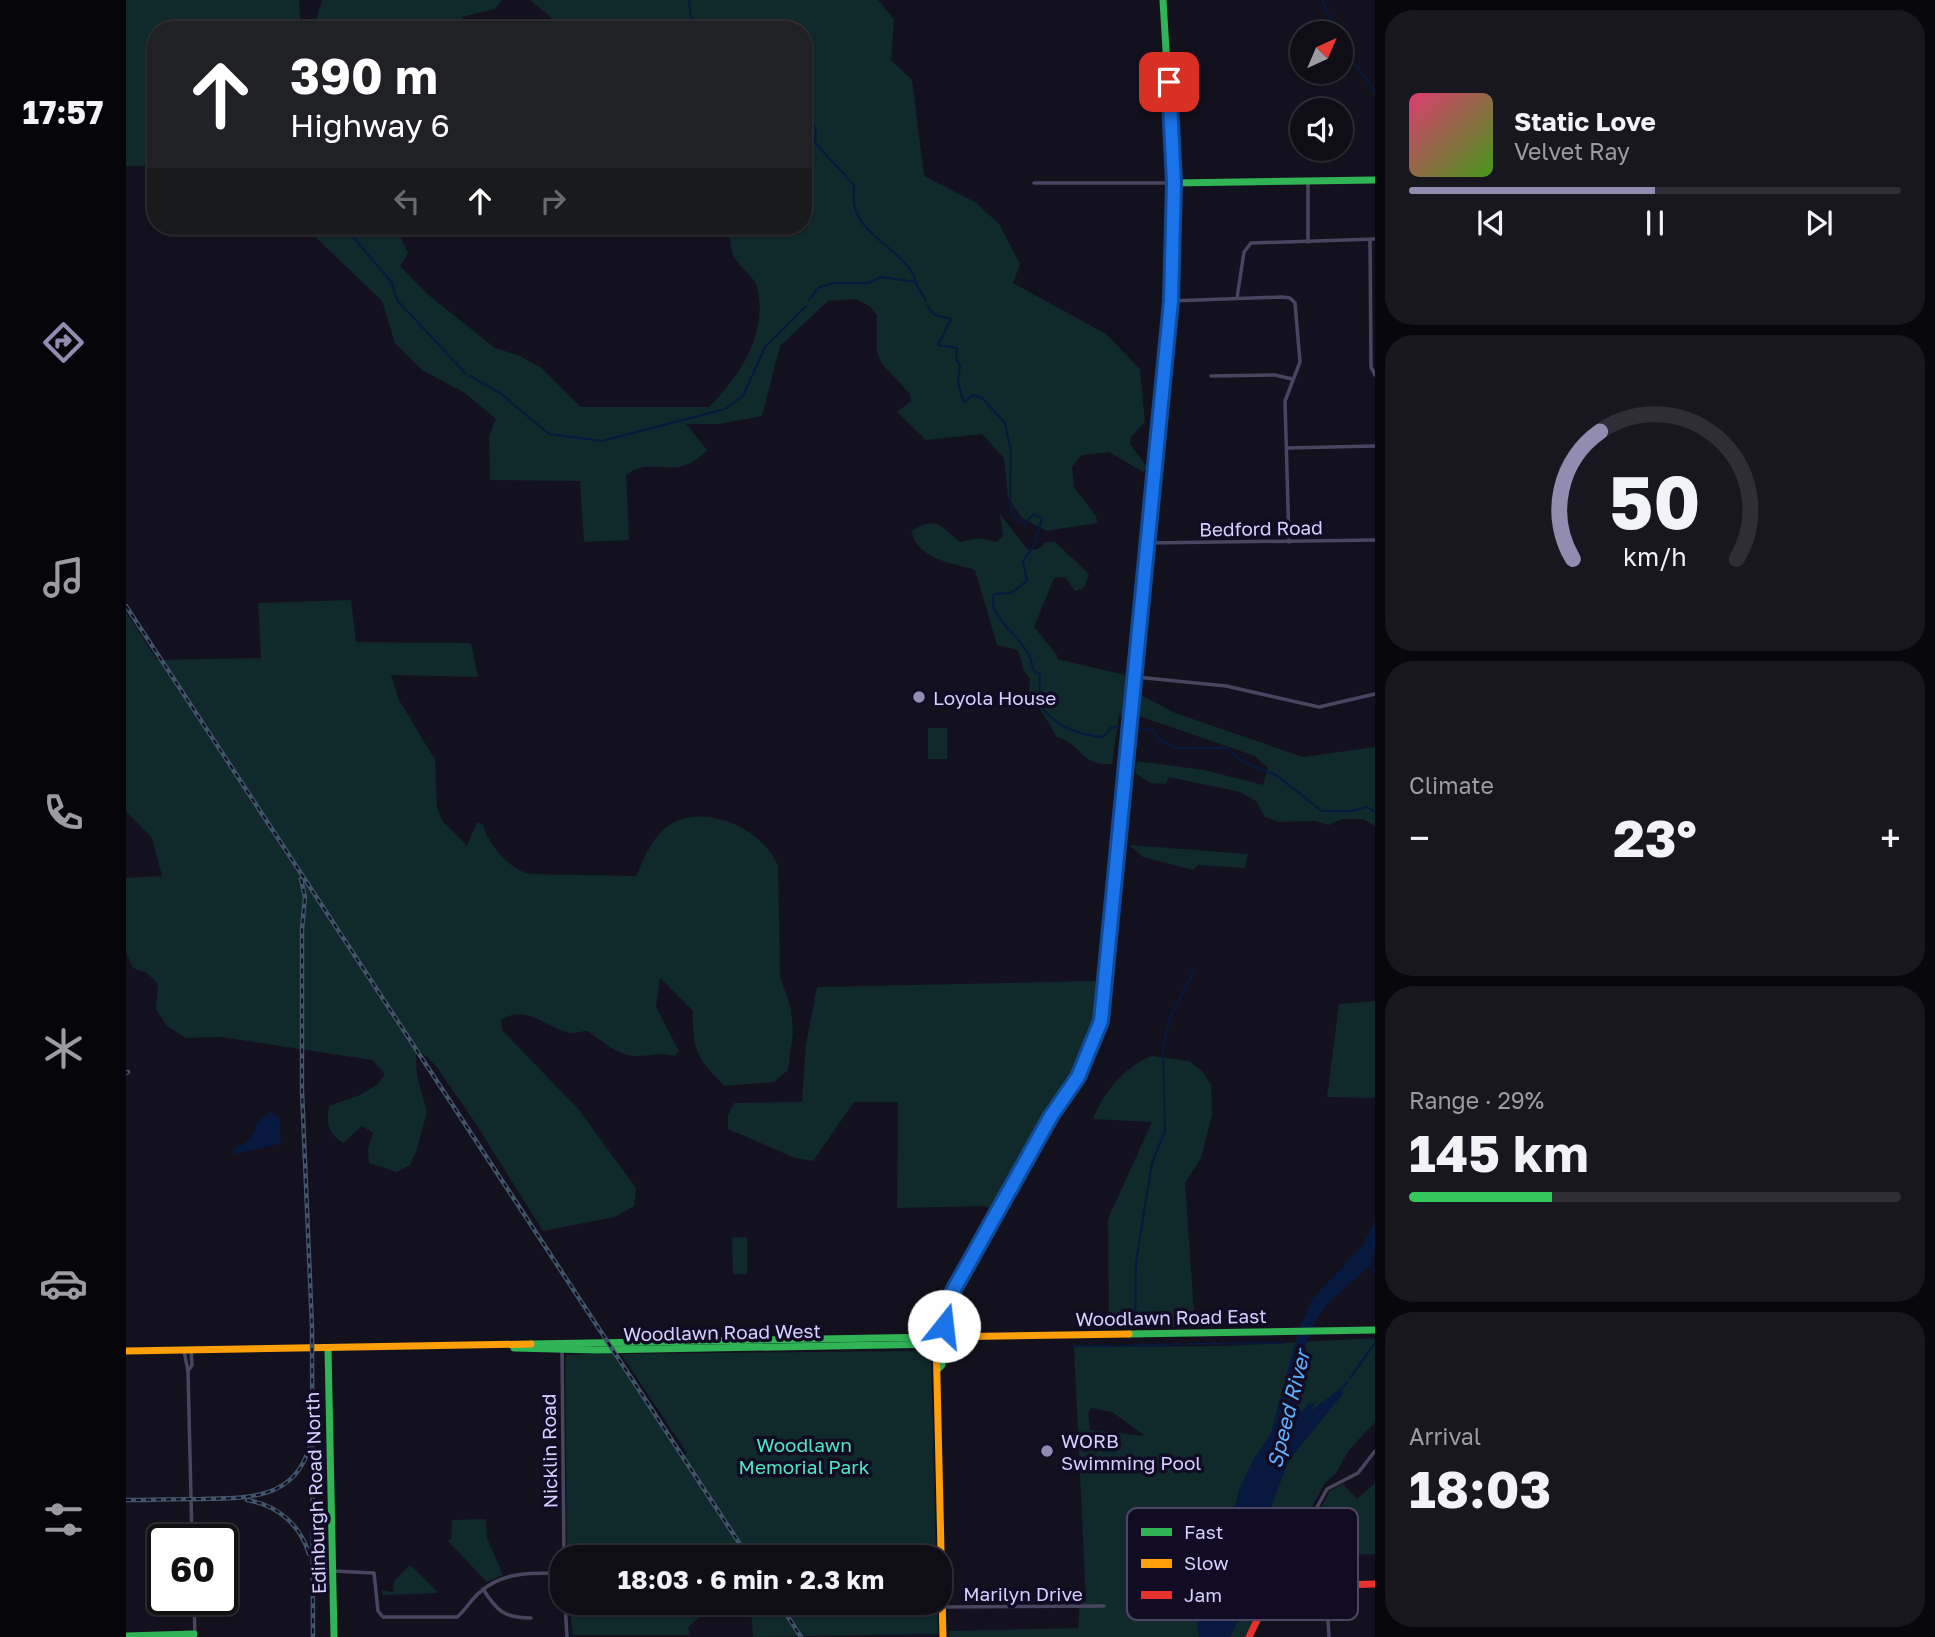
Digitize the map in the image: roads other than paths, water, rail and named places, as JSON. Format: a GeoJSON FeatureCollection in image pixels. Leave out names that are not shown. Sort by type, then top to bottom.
{"type":"FeatureCollection","features":[{"type":"Feature","properties":{"kind":"main road"},"geometry":{"type":"LineString","coordinates":[[942,1545],[938,1369],[942,1311],[1043,1131],[1078,1077],[1101,1021],[1171,301],[1174,183],[1163,0]]}},
{"type":"Feature","properties":{"kind":"main road"},"geometry":{"type":"LineString","coordinates":[[1174,183],[1375,180]]}},
{"type":"Feature","properties":{"kind":"main road","name":"Woodlawn Road East"},"geometry":{"type":"LineString","coordinates":[[939,1340],[1055,1334],[1375,1330]]}},
{"type":"Feature","properties":{"kind":"main road","name":"Woodlawn Road West"},"geometry":{"type":"LineString","coordinates":[[126,1350],[562,1347],[939,1340]]}},
{"type":"Feature","properties":{"kind":"main road","name":"Edinburgh Road North"},"geometry":{"type":"LineString","coordinates":[[328,1348],[334,1637]]}},
{"type":"Feature","properties":{"kind":"main road"},"geometry":{"type":"LineString","coordinates":[[943,1615],[943,1637]]}},
{"type":"Feature","properties":{"kind":"main road"},"geometry":{"type":"LineString","coordinates":[[1250,1637],[1258,1620]]}},
{"type":"Feature","properties":{"kind":"main road"},"geometry":{"type":"LineString","coordinates":[[126,1636],[195,1636]]}},
{"type":"Feature","properties":{"kind":"street"},"geometry":{"type":"LineString","coordinates":[[1308,180],[1308,242]]}},
{"type":"Feature","properties":{"kind":"street"},"geometry":{"type":"LineString","coordinates":[[1034,183],[1174,183]]}},
{"type":"Feature","properties":{"kind":"street"},"geometry":{"type":"LineString","coordinates":[[1237,298],[1244,252],[1248,245],[1373,239],[1371,367],[1375,375]]}},
{"type":"Feature","properties":{"kind":"street"},"geometry":{"type":"LineString","coordinates":[[1171,301],[1282,297],[1290,298],[1296,303],[1300,362],[1285,401],[1289,542]]}},
{"type":"Feature","properties":{"kind":"street"},"geometry":{"type":"LineString","coordinates":[[1211,376],[1275,375],[1292,379]]}},
{"type":"Feature","properties":{"kind":"street"},"geometry":{"type":"LineString","coordinates":[[1287,448],[1375,446]]}},
{"type":"Feature","properties":{"kind":"street","name":"Bedford Road"},"geometry":{"type":"LineString","coordinates":[[1148,543],[1375,540]]}},
{"type":"Feature","properties":{"kind":"street"},"geometry":{"type":"LineString","coordinates":[[1133,677],[1226,686],[1319,707],[1375,694]]}},
{"type":"Feature","properties":{"kind":"street","name":"Nicklin Road"},"geometry":{"type":"LineString","coordinates":[[562,1347],[564,1545]]}},
{"type":"Feature","properties":{"kind":"street"},"geometry":{"type":"LineString","coordinates":[[188,1349],[192,1365],[188,1371],[192,1524]]}},
{"type":"Feature","properties":{"kind":"street"},"geometry":{"type":"LineString","coordinates":[[1317,1508],[1327,1489],[1358,1472],[1375,1451]]}},
{"type":"Feature","properties":{"kind":"street"},"geometry":{"type":"LineString","coordinates":[[332,1571],[374,1573],[378,1611],[383,1617],[457,1617],[483,1589],[514,1574],[550,1573]]}},
{"type":"Feature","properties":{"kind":"street"},"geometry":{"type":"LineString","coordinates":[[483,1589],[500,1614],[511,1618],[531,1618]]}},
{"type":"Feature","properties":{"kind":"street","name":"Marilyn Drive"},"geometry":{"type":"LineString","coordinates":[[952,1607],[1104,1606]]}},
{"type":"Feature","properties":{"kind":"street"},"geometry":{"type":"LineString","coordinates":[[194,1615],[195,1636]]}},
{"type":"Feature","properties":{"kind":"street"},"geometry":{"type":"LineString","coordinates":[[566,1615],[567,1637]]}},
{"type":"Feature","properties":{"kind":"water"},"geometry":{"type":"Polygon","coordinates":[[[270,1112],[279,1117],[279,1144],[234,1154],[233,1149],[250,1139],[257,1122],[270,1112]]]}},
{"type":"Feature","properties":{"kind":"water","name":"Speed River"},"geometry":{"type":"Polygon","coordinates":[[[1375,1222],[1375,1251],[1371,1265],[1329,1302],[1314,1323],[1306,1344],[1305,1369],[1297,1409],[1303,1412],[1307,1405],[1315,1403],[1311,1411],[1342,1388],[1343,1394],[1289,1460],[1271,1508],[1234,1508],[1253,1460],[1271,1433],[1299,1329],[1313,1298],[1362,1246],[1375,1222]]]}},
{"type":"Feature","properties":{"kind":"water"},"geometry":{"type":"Polygon","coordinates":[[[1197,1620],[1238,1620],[1230,1637],[1199,1637],[1197,1620]]]}},
{"type":"Feature","properties":{"kind":"waterway"},"geometry":{"type":"LineString","coordinates":[[689,0],[691,17],[695,21]]}},
{"type":"Feature","properties":{"kind":"waterway"},"geometry":{"type":"LineString","coordinates":[[1322,0],[1331,21]]}},
{"type":"Feature","properties":{"kind":"waterway"},"geometry":{"type":"LineString","coordinates":[[1353,61],[1375,91]]}},
{"type":"Feature","properties":{"kind":"waterway"},"geometry":{"type":"LineString","coordinates":[[812,125],[816,131],[815,143],[854,185],[854,205],[860,220],[906,264],[917,286]]}},
{"type":"Feature","properties":{"kind":"waterway"},"geometry":{"type":"LineString","coordinates":[[352,235],[392,283],[397,300],[466,374]]}},
{"type":"Feature","properties":{"kind":"waterway"},"geometry":{"type":"LineString","coordinates":[[809,300],[819,287],[835,283],[868,283],[881,277],[915,282],[926,301]]}},
{"type":"Feature","properties":{"kind":"waterway"},"geometry":{"type":"LineString","coordinates":[[470,376],[500,393],[549,434],[602,441],[725,409],[743,396],[765,347],[806,306]]}},
{"type":"Feature","properties":{"kind":"waterway"},"geometry":{"type":"LineString","coordinates":[[927,306],[935,315],[951,319],[938,345],[957,348],[956,358],[960,366],[958,382],[964,403],[972,395],[982,398],[1005,423],[1011,452],[1010,501],[1014,517],[1024,524],[1034,514],[1042,519],[1033,547],[1023,561],[1027,581],[1011,593],[994,594],[996,613],[1025,648],[1033,670],[1040,674],[1042,706],[1055,721],[1074,731],[1103,737],[1112,727],[1123,728]]}},
{"type":"Feature","properties":{"kind":"waterway"},"geometry":{"type":"LineString","coordinates":[[1134,729],[1153,730],[1160,741],[1178,748],[1226,748],[1245,763],[1276,775],[1322,811],[1351,811],[1367,807],[1375,812]]}},
{"type":"Feature","properties":{"kind":"waterway"},"geometry":{"type":"LineString","coordinates":[[1135,1327],[1136,1263],[1152,1163],[1165,1131],[1163,1048],[1170,1018],[1194,971]]}},
{"type":"Feature","properties":{"kind":"waterway"},"geometry":{"type":"LineString","coordinates":[[1371,1265],[1375,1272]]}},
{"type":"Feature","properties":{"kind":"waterway","name":"Speed River"},"geometry":{"type":"LineString","coordinates":[[1189,1344],[1283,1343]]}},
{"type":"Feature","properties":{"kind":"waterway"},"geometry":{"type":"LineString","coordinates":[[1350,1378],[1375,1343]]}},
{"type":"Feature","properties":{"kind":"waterway"},"geometry":{"type":"LineString","coordinates":[[1119,1346],[1180,1344]]}},
{"type":"Feature","properties":{"kind":"waterway"},"geometry":{"type":"LineString","coordinates":[[1073,1346],[1113,1346]]}},
{"type":"Feature","properties":{"kind":"waterway"},"geometry":{"type":"LineString","coordinates":[[1341,1389],[1347,1382]]}},
{"type":"Feature","properties":{"kind":"railway"},"geometry":{"type":"LineString","coordinates":[[126,606],[740,1545]]}},
{"type":"Feature","properties":{"kind":"railway"},"geometry":{"type":"LineString","coordinates":[[301,879],[305,897],[302,929],[302,1091],[312,1327],[313,1637]]}},
{"type":"Feature","properties":{"kind":"railway"},"geometry":{"type":"LineString","coordinates":[[126,1500],[235,1498],[266,1493],[292,1478],[302,1465],[309,1448]]}},
{"type":"Feature","properties":{"kind":"railway"},"geometry":{"type":"LineString","coordinates":[[247,1500],[268,1506],[286,1518],[300,1534],[309,1554]]}},
{"type":"Feature","properties":{"kind":"railway"},"geometry":{"type":"LineString","coordinates":[[787,1615],[801,1637]]}},
{"type":"Feature","properties":{"kind":"place","name":"Loyola House"},"geometry":{"type":"Point","coordinates":[919,697]}},
{"type":"Feature","properties":{"kind":"place","name":"WORB Swimming Pool"},"geometry":{"type":"Point","coordinates":[1047,1451]}},
{"type":"Feature","properties":{"kind":"park label","name":"Woodlawn Memorial Park"},"geometry":{"type":"Point","coordinates":[804,1455]}}]}
